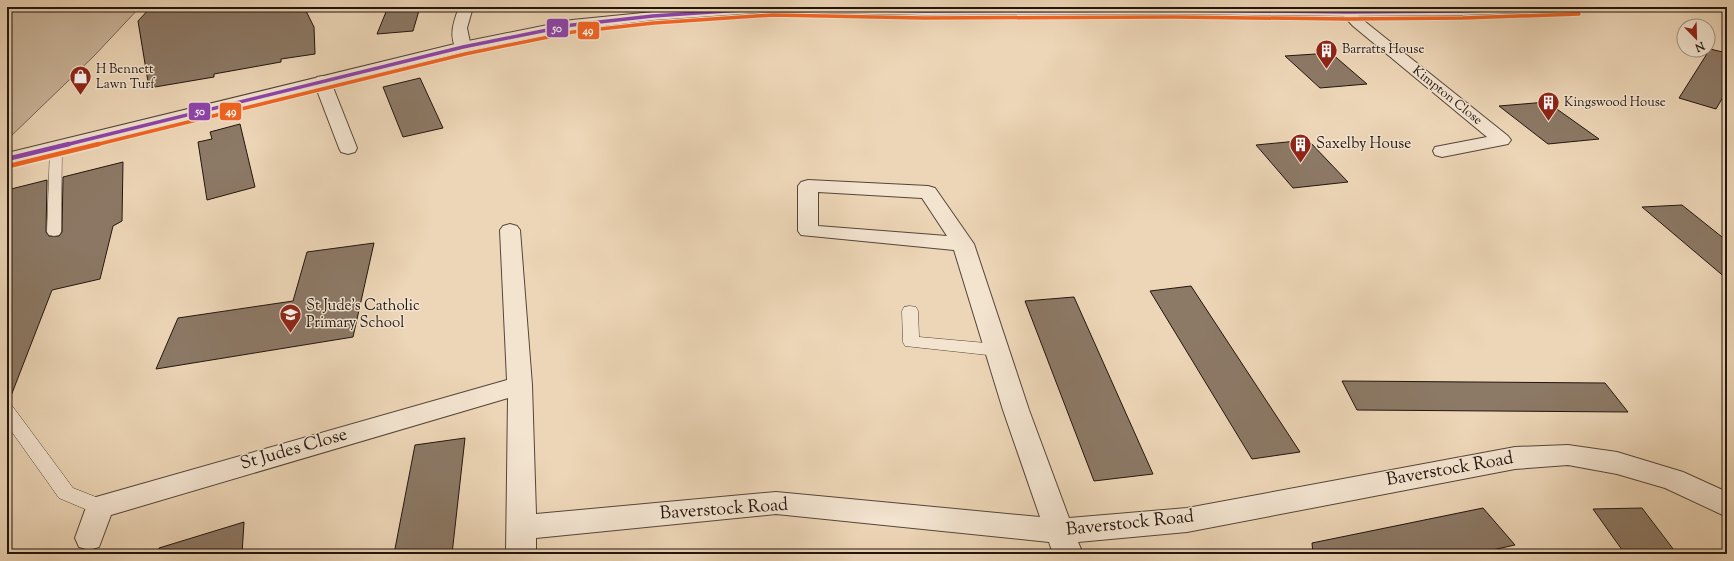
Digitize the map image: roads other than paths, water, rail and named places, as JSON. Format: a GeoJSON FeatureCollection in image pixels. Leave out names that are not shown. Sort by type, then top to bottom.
{"type":"FeatureCollection","features":[{"type":"Feature","properties":{"kind":"street"},"geometry":{"type":"LineString","coordinates":[[463,47],[459,28],[466,7]]}},
{"type":"Feature","properties":{"kind":"street"},"geometry":{"type":"LineString","coordinates":[[7,159],[463,47],[572,25],[653,16],[773,8],[1347,12],[1579,7]]}},
{"type":"Feature","properties":{"kind":"street","name":"Kimpton Close"},"geometry":{"type":"LineString","coordinates":[[1347,12],[1358,23],[1502,140],[1442,151]]}},
{"type":"Feature","properties":{"kind":"street"},"geometry":{"type":"LineString","coordinates":[[323,81],[326,93],[348,148]]}},
{"type":"Feature","properties":{"kind":"street"},"geometry":{"type":"LineString","coordinates":[[964,244],[808,231],[808,186],[928,192],[964,244],[1016,410],[1064,543]]}},
{"type":"Feature","properties":{"kind":"street"},"geometry":{"type":"LineString","coordinates":[[510,230],[520,385],[521,554]]}},
{"type":"Feature","properties":{"kind":"street","name":"St Judes Close"},"geometry":{"type":"LineString","coordinates":[[99,507],[520,385]]}},
{"type":"Feature","properties":{"kind":"street","name":"Baverstock Road"},"geometry":{"type":"LineString","coordinates":[[522,527],[776,503],[1064,543],[1515,458],[1568,455],[1617,463],[1673,480],[1727,505]]}},
{"type":"Feature","properties":{"kind":"street"},"geometry":{"type":"LineString","coordinates":[[89,538],[99,507]]}},
{"type":"Feature","properties":{"kind":"lane"},"geometry":{"type":"LineString","coordinates":[[653,16],[670,7]]}},
{"type":"Feature","properties":{"kind":"lane"},"geometry":{"type":"LineString","coordinates":[[54,232],[56,147]]}},
{"type":"Feature","properties":{"kind":"lane"},"geometry":{"type":"LineString","coordinates":[[910,311],[911,342],[997,350]]}},
{"type":"Feature","properties":{"kind":"lane"},"geometry":{"type":"LineString","coordinates":[[7,412],[66,493],[99,507]]}},
{"type":"Feature","properties":{"kind":"place","name":"Barratts House"},"geometry":{"type":"Point","coordinates":[1326,70]}},
{"type":"Feature","properties":{"kind":"place","name":"H Bennett Lawn Turf"},"geometry":{"type":"Point","coordinates":[80,96]}},
{"type":"Feature","properties":{"kind":"place","name":"Kingswood House"},"geometry":{"type":"Point","coordinates":[1548,122]}},
{"type":"Feature","properties":{"kind":"place","name":"Saxelby House"},"geometry":{"type":"Point","coordinates":[1301,164]}},
{"type":"Feature","properties":{"kind":"place","name":"St Jude's Catholic Primary School"},"geometry":{"type":"Point","coordinates":[291,334]}}]}
